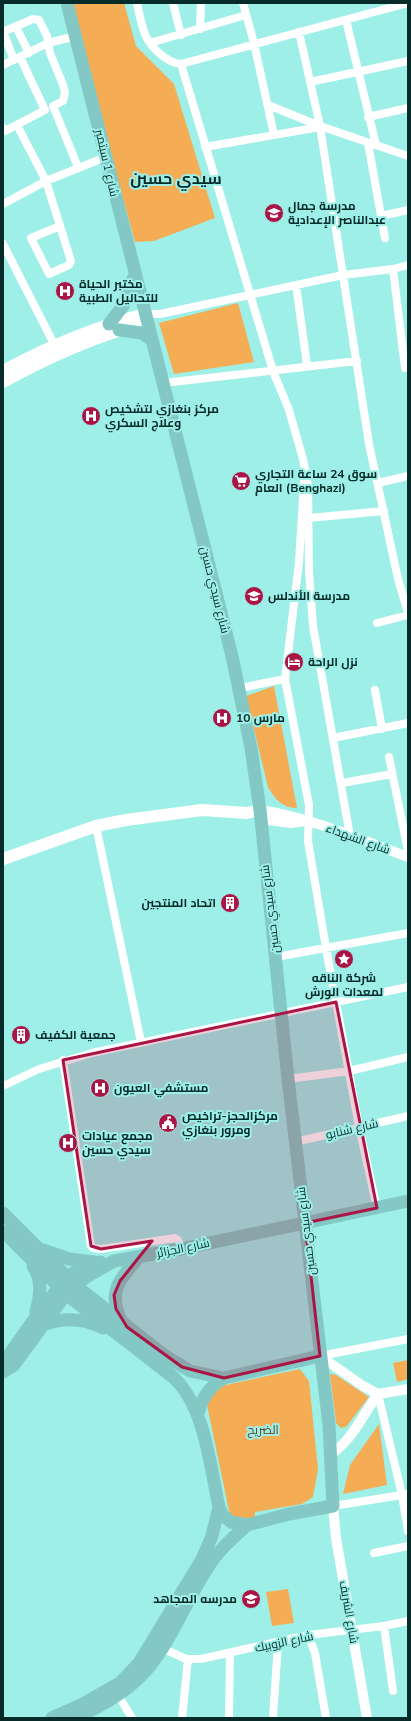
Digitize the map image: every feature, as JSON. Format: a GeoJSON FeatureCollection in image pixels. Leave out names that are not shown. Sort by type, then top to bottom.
{"type":"FeatureCollection","features":[{"type":"Feature","properties":{"kind":"main road","name":"شارع 1 سبتمبر"},"geometry":{"type":"LineString","coordinates":[[67,3],[146,318]]}},
{"type":"Feature","properties":{"kind":"main road"},"geometry":{"type":"LineString","coordinates":[[114,327],[134,274]]}},
{"type":"Feature","properties":{"kind":"main road"},"geometry":{"type":"LineString","coordinates":[[3,371],[54,344],[146,318]]}},
{"type":"Feature","properties":{"kind":"main road","name":"شارع سيدي حسين"},"geometry":{"type":"LineString","coordinates":[[146,318],[240,688],[261,814],[295,1142],[329,1425],[333,1506]]}},
{"type":"Feature","properties":{"kind":"main road"},"geometry":{"type":"LineString","coordinates":[[3,382],[114,327],[142,333],[152,340]]}},
{"type":"Feature","properties":{"kind":"main road"},"geometry":{"type":"LineString","coordinates":[[3,859],[96,826],[202,810],[261,814]]}},
{"type":"Feature","properties":{"kind":"main road","name":"شارع الجزائر"},"geometry":{"type":"LineString","coordinates":[[66,1286],[86,1277],[114,1261],[181,1249],[408,1201]]}},
{"type":"Feature","properties":{"kind":"main road"},"geometry":{"type":"LineString","coordinates":[[3,1213],[36,1246],[66,1286],[118,1336],[181,1385],[198,1413],[219,1508],[222,1514],[231,1522],[247,1525],[289,1514],[333,1506]]}},
{"type":"Feature","properties":{"kind":"main road"},"geometry":{"type":"LineString","coordinates":[[3,1231],[28,1258],[36,1270],[40,1280],[39,1321]]}},
{"type":"Feature","properties":{"kind":"main road"},"geometry":{"type":"LineString","coordinates":[[36,1246],[69,1259],[95,1262],[114,1261]]}},
{"type":"Feature","properties":{"kind":"main road"},"geometry":{"type":"LineString","coordinates":[[122,1322],[116,1309],[114,1294],[120,1281],[144,1256]]}},
{"type":"Feature","properties":{"kind":"main road"},"geometry":{"type":"LineString","coordinates":[[28,1258],[66,1286],[122,1322],[182,1367],[202,1374],[224,1378],[320,1356]]}},
{"type":"Feature","properties":{"kind":"main road"},"geometry":{"type":"LineString","coordinates":[[6,1365],[66,1286],[95,1262]]}},
{"type":"Feature","properties":{"kind":"main road"},"geometry":{"type":"LineString","coordinates":[[39,1321],[82,1320],[94,1324],[118,1336]]}},
{"type":"Feature","properties":{"kind":"main road"},"geometry":{"type":"LineString","coordinates":[[198,1413],[202,1401],[209,1389],[224,1378]]}},
{"type":"Feature","properties":{"kind":"main road"},"geometry":{"type":"LineString","coordinates":[[52,1718],[90,1700],[120,1683],[139,1663],[202,1559],[212,1536],[219,1508]]}},
{"type":"Feature","properties":{"kind":"main road"},"geometry":{"type":"LineString","coordinates":[[82,1716],[118,1695],[141,1676],[162,1648],[215,1557],[231,1539],[247,1525]]}},
{"type":"Feature","properties":{"kind":"street"},"geometry":{"type":"LineString","coordinates":[[137,3],[145,35],[150,43],[174,64],[180,64],[408,3]]}},
{"type":"Feature","properties":{"kind":"street"},"geometry":{"type":"LineString","coordinates":[[173,3],[181,34]]}},
{"type":"Feature","properties":{"kind":"street"},"geometry":{"type":"LineString","coordinates":[[200,29],[201,3]]}},
{"type":"Feature","properties":{"kind":"street"},"geometry":{"type":"LineString","coordinates":[[243,3],[254,43],[274,135]]}},
{"type":"Feature","properties":{"kind":"street"},"geometry":{"type":"LineString","coordinates":[[150,43],[246,15]]}},
{"type":"Feature","properties":{"kind":"street"},"geometry":{"type":"LineString","coordinates":[[4,130],[17,125],[49,108],[62,101],[65,93],[50,53],[47,36],[39,20],[33,19],[16,27],[4,29],[4,36],[49,108],[78,167]]}},
{"type":"Feature","properties":{"kind":"street"},"geometry":{"type":"LineString","coordinates":[[346,20],[368,118],[385,238]]}},
{"type":"Feature","properties":{"kind":"street"},"geometry":{"type":"LineString","coordinates":[[16,27],[29,53]]}},
{"type":"Feature","properties":{"kind":"street"},"geometry":{"type":"LineString","coordinates":[[299,32],[320,126],[369,444],[408,614],[377,623]]}},
{"type":"Feature","properties":{"kind":"street"},"geometry":{"type":"LineString","coordinates":[[3,65],[48,43],[76,36]]}},
{"type":"Feature","properties":{"kind":"street"},"geometry":{"type":"LineString","coordinates":[[310,82],[408,61]]}},
{"type":"Feature","properties":{"kind":"street"},"geometry":{"type":"LineString","coordinates":[[180,64],[251,294],[273,371],[288,410],[305,472],[309,497],[309,571],[313,626],[342,783],[350,836]]}},
{"type":"Feature","properties":{"kind":"street"},"geometry":{"type":"LineString","coordinates":[[268,106],[320,126],[408,156]]}},
{"type":"Feature","properties":{"kind":"street"},"geometry":{"type":"LineString","coordinates":[[368,118],[408,108]]}},
{"type":"Feature","properties":{"kind":"street"},"geometry":{"type":"LineString","coordinates":[[17,125],[46,181],[60,226],[71,263],[49,274],[31,238],[60,226]]}},
{"type":"Feature","properties":{"kind":"street"},"geometry":{"type":"LineString","coordinates":[[205,147],[320,126]]}},
{"type":"Feature","properties":{"kind":"street"},"geometry":{"type":"LineString","coordinates":[[3,204],[46,181],[106,157]]}},
{"type":"Feature","properties":{"kind":"street"},"geometry":{"type":"LineString","coordinates":[[381,216],[408,210]]}},
{"type":"Feature","properties":{"kind":"street"},"geometry":{"type":"LineString","coordinates":[[3,244],[54,344]]}},
{"type":"Feature","properties":{"kind":"street"},"geometry":{"type":"LineString","coordinates":[[146,318],[343,275],[393,269],[408,265]]}},
{"type":"Feature","properties":{"kind":"street"},"geometry":{"type":"LineString","coordinates":[[393,269],[405,368]]}},
{"type":"Feature","properties":{"kind":"street"},"geometry":{"type":"LineString","coordinates":[[296,285],[307,365]]}},
{"type":"Feature","properties":{"kind":"street"},"geometry":{"type":"LineString","coordinates":[[163,383],[273,371],[307,365],[357,361]]}},
{"type":"Feature","properties":{"kind":"street"},"geometry":{"type":"LineString","coordinates":[[305,472],[302,497],[299,562],[285,679],[309,805],[308,841],[326,948],[358,1127],[377,1208]]}},
{"type":"Feature","properties":{"kind":"street"},"geometry":{"type":"LineString","coordinates":[[378,483],[408,476]]}},
{"type":"Feature","properties":{"kind":"street"},"geometry":{"type":"LineString","coordinates":[[310,518],[384,511]]}},
{"type":"Feature","properties":{"kind":"street"},"geometry":{"type":"LineString","coordinates":[[240,688],[285,679]]}},
{"type":"Feature","properties":{"kind":"street"},"geometry":{"type":"LineString","coordinates":[[375,690],[382,728]]}},
{"type":"Feature","properties":{"kind":"street"},"geometry":{"type":"LineString","coordinates":[[333,738],[408,723]]}},
{"type":"Feature","properties":{"kind":"street"},"geometry":{"type":"LineString","coordinates":[[389,757],[408,851]]}},
{"type":"Feature","properties":{"kind":"street"},"geometry":{"type":"LineString","coordinates":[[342,783],[392,774]]}},
{"type":"Feature","properties":{"kind":"street","name":"شارع الشهداء"},"geometry":{"type":"LineString","coordinates":[[261,814],[287,814],[309,820],[408,857]]}},
{"type":"Feature","properties":{"kind":"street"},"geometry":{"type":"LineString","coordinates":[[96,826],[142,1042]]}},
{"type":"Feature","properties":{"kind":"street"},"geometry":{"type":"LineString","coordinates":[[276,957],[408,933]]}},
{"type":"Feature","properties":{"kind":"street"},"geometry":{"type":"LineString","coordinates":[[3,1086],[39,1068],[63,1060],[142,1042],[408,987]]}},
{"type":"Feature","properties":{"kind":"street"},"geometry":{"type":"LineString","coordinates":[[288,1079],[349,1071],[408,1057]]}},
{"type":"Feature","properties":{"kind":"street"},"geometry":{"type":"LineString","coordinates":[[63,1060],[91,1246],[93,1248],[101,1249],[175,1238],[178,1240],[181,1249]]}},
{"type":"Feature","properties":{"kind":"street","name":"شارع شنابو"},"geometry":{"type":"LineString","coordinates":[[295,1142],[408,1116]]}},
{"type":"Feature","properties":{"kind":"street"},"geometry":{"type":"LineString","coordinates":[[144,1256],[148,1242]]}},
{"type":"Feature","properties":{"kind":"street"},"geometry":{"type":"LineString","coordinates":[[320,1356],[408,1339]]}},
{"type":"Feature","properties":{"kind":"street"},"geometry":{"type":"LineString","coordinates":[[320,1356],[363,1386],[378,1394],[408,1389]]}},
{"type":"Feature","properties":{"kind":"street"},"geometry":{"type":"LineString","coordinates":[[331,1454],[340,1449],[346,1442],[378,1394]]}},
{"type":"Feature","properties":{"kind":"street"},"geometry":{"type":"LineString","coordinates":[[378,1394],[405,1495],[408,1530]]}},
{"type":"Feature","properties":{"kind":"street"},"geometry":{"type":"LineString","coordinates":[[333,1506],[405,1495]]}},
{"type":"Feature","properties":{"kind":"street","name":"شارع الشريف"},"geometry":{"type":"LineString","coordinates":[[333,1506],[336,1538],[367,1718]]}},
{"type":"Feature","properties":{"kind":"street"},"geometry":{"type":"LineString","coordinates":[[374,1553],[408,1546]]}},
{"type":"Feature","properties":{"kind":"street","name":"شارع الزوبيك"},"geometry":{"type":"LineString","coordinates":[[162,1648],[188,1659],[201,1659],[278,1643],[308,1635],[384,1626],[408,1621]]}},
{"type":"Feature","properties":{"kind":"street"},"geometry":{"type":"LineString","coordinates":[[384,1626],[393,1691]]}},
{"type":"Feature","properties":{"kind":"street"},"geometry":{"type":"LineString","coordinates":[[308,1635],[315,1653],[326,1718]]}},
{"type":"Feature","properties":{"kind":"street"},"geometry":{"type":"LineString","coordinates":[[273,1718],[278,1643]]}},
{"type":"Feature","properties":{"kind":"street"},"geometry":{"type":"LineString","coordinates":[[229,1718],[230,1653]]}},
{"type":"Feature","properties":{"kind":"street"},"geometry":{"type":"LineString","coordinates":[[182,1718],[188,1659]]}},
{"type":"Feature","properties":{"kind":"street"},"geometry":{"type":"LineString","coordinates":[[118,1695],[132,1718]]}},
{"type":"Feature","properties":{"kind":"highlighted area"},"geometry":{"type":"Polygon","coordinates":[[[336,1002],[377,1208],[305,1223],[320,1356],[224,1378],[182,1367],[127,1327],[116,1309],[114,1295],[120,1281],[152,1241],[101,1249],[91,1246],[63,1060],[336,1002]]]}},
{"type":"Feature","properties":{"kind":"green space"},"geometry":{"type":"Polygon","coordinates":[[[79,3],[124,3],[136,46],[174,84],[215,218],[154,241],[135,242],[70,5],[79,3]]]}},
{"type":"Feature","properties":{"kind":"green space"},"geometry":{"type":"Polygon","coordinates":[[[238,303],[254,362],[174,374],[159,323],[238,303]]]}},
{"type":"Feature","properties":{"kind":"green space"},"geometry":{"type":"Polygon","coordinates":[[[274,686],[297,808],[283,805],[273,795],[268,787],[246,696],[274,686]]]}},
{"type":"Feature","properties":{"kind":"green space"},"geometry":{"type":"Polygon","coordinates":[[[408,1360],[408,1379],[397,1382],[393,1363],[408,1360]]]}},
{"type":"Feature","properties":{"kind":"green space","name":"الضريح"},"geometry":{"type":"Polygon","coordinates":[[[300,1369],[309,1381],[318,1469],[313,1497],[302,1504],[255,1512],[255,1519],[234,1519],[229,1511],[206,1400],[216,1387],[300,1369]]]}},
{"type":"Feature","properties":{"kind":"green space"},"geometry":{"type":"Polygon","coordinates":[[[330,1374],[336,1375],[369,1397],[346,1427],[341,1428],[336,1423],[330,1374]]]}},
{"type":"Feature","properties":{"kind":"green space"},"geometry":{"type":"Polygon","coordinates":[[[379,1424],[387,1485],[343,1494],[350,1465],[379,1424]]]}},
{"type":"Feature","properties":{"kind":"green space"},"geometry":{"type":"Polygon","coordinates":[[[288,1589],[294,1623],[272,1626],[266,1592],[288,1589]]]}},
{"type":"Feature","properties":{"kind":"place","name":"مدرسة جمال عبدالناصر الإعدادية"},"geometry":{"type":"Point","coordinates":[274,213]}},
{"type":"Feature","properties":{"kind":"place","name":"مختبر الحياة للتحاليل الطبية"},"geometry":{"type":"Point","coordinates":[65,291]}},
{"type":"Feature","properties":{"kind":"place","name":"مركز بنغازي لتشخيص وعلاج السكري"},"geometry":{"type":"Point","coordinates":[91,416]}},
{"type":"Feature","properties":{"kind":"place","name":"سوق 24 ساعة التجاري العام (Benghazi)"},"geometry":{"type":"Point","coordinates":[241,481]}},
{"type":"Feature","properties":{"kind":"place","name":"مدرسة الأندلس"},"geometry":{"type":"Point","coordinates":[254,596]}},
{"type":"Feature","properties":{"kind":"place","name":"نزل الراحة"},"geometry":{"type":"Point","coordinates":[294,662]}},
{"type":"Feature","properties":{"kind":"place","name":"10 مارس"},"geometry":{"type":"Point","coordinates":[222,718]}},
{"type":"Feature","properties":{"kind":"place","name":"اتحاد المنتجين"},"geometry":{"type":"Point","coordinates":[230,903]}},
{"type":"Feature","properties":{"kind":"place","name":"شركة الناقه لمعدات الورش"},"geometry":{"type":"Point","coordinates":[344,959]}},
{"type":"Feature","properties":{"kind":"place","name":"جمعية الكفيف"},"geometry":{"type":"Point","coordinates":[21,1035]}},
{"type":"Feature","properties":{"kind":"place","name":"مستشفي العيون"},"geometry":{"type":"Point","coordinates":[100,1088]}},
{"type":"Feature","properties":{"kind":"place","name":"مركزالحجز-تراخيص ومرور بنغازي"},"geometry":{"type":"Point","coordinates":[168,1123]}},
{"type":"Feature","properties":{"kind":"place","name":"مجمع عيادات سيدي حسين"},"geometry":{"type":"Point","coordinates":[68,1143]}},
{"type":"Feature","properties":{"kind":"place","name":"مدرسه المجاهد"},"geometry":{"type":"Point","coordinates":[251,1599]}},
{"type":"Feature","properties":{"kind":"district","name":"سيدي حسين"},"geometry":{"type":"Point","coordinates":[176,178]}}]}
